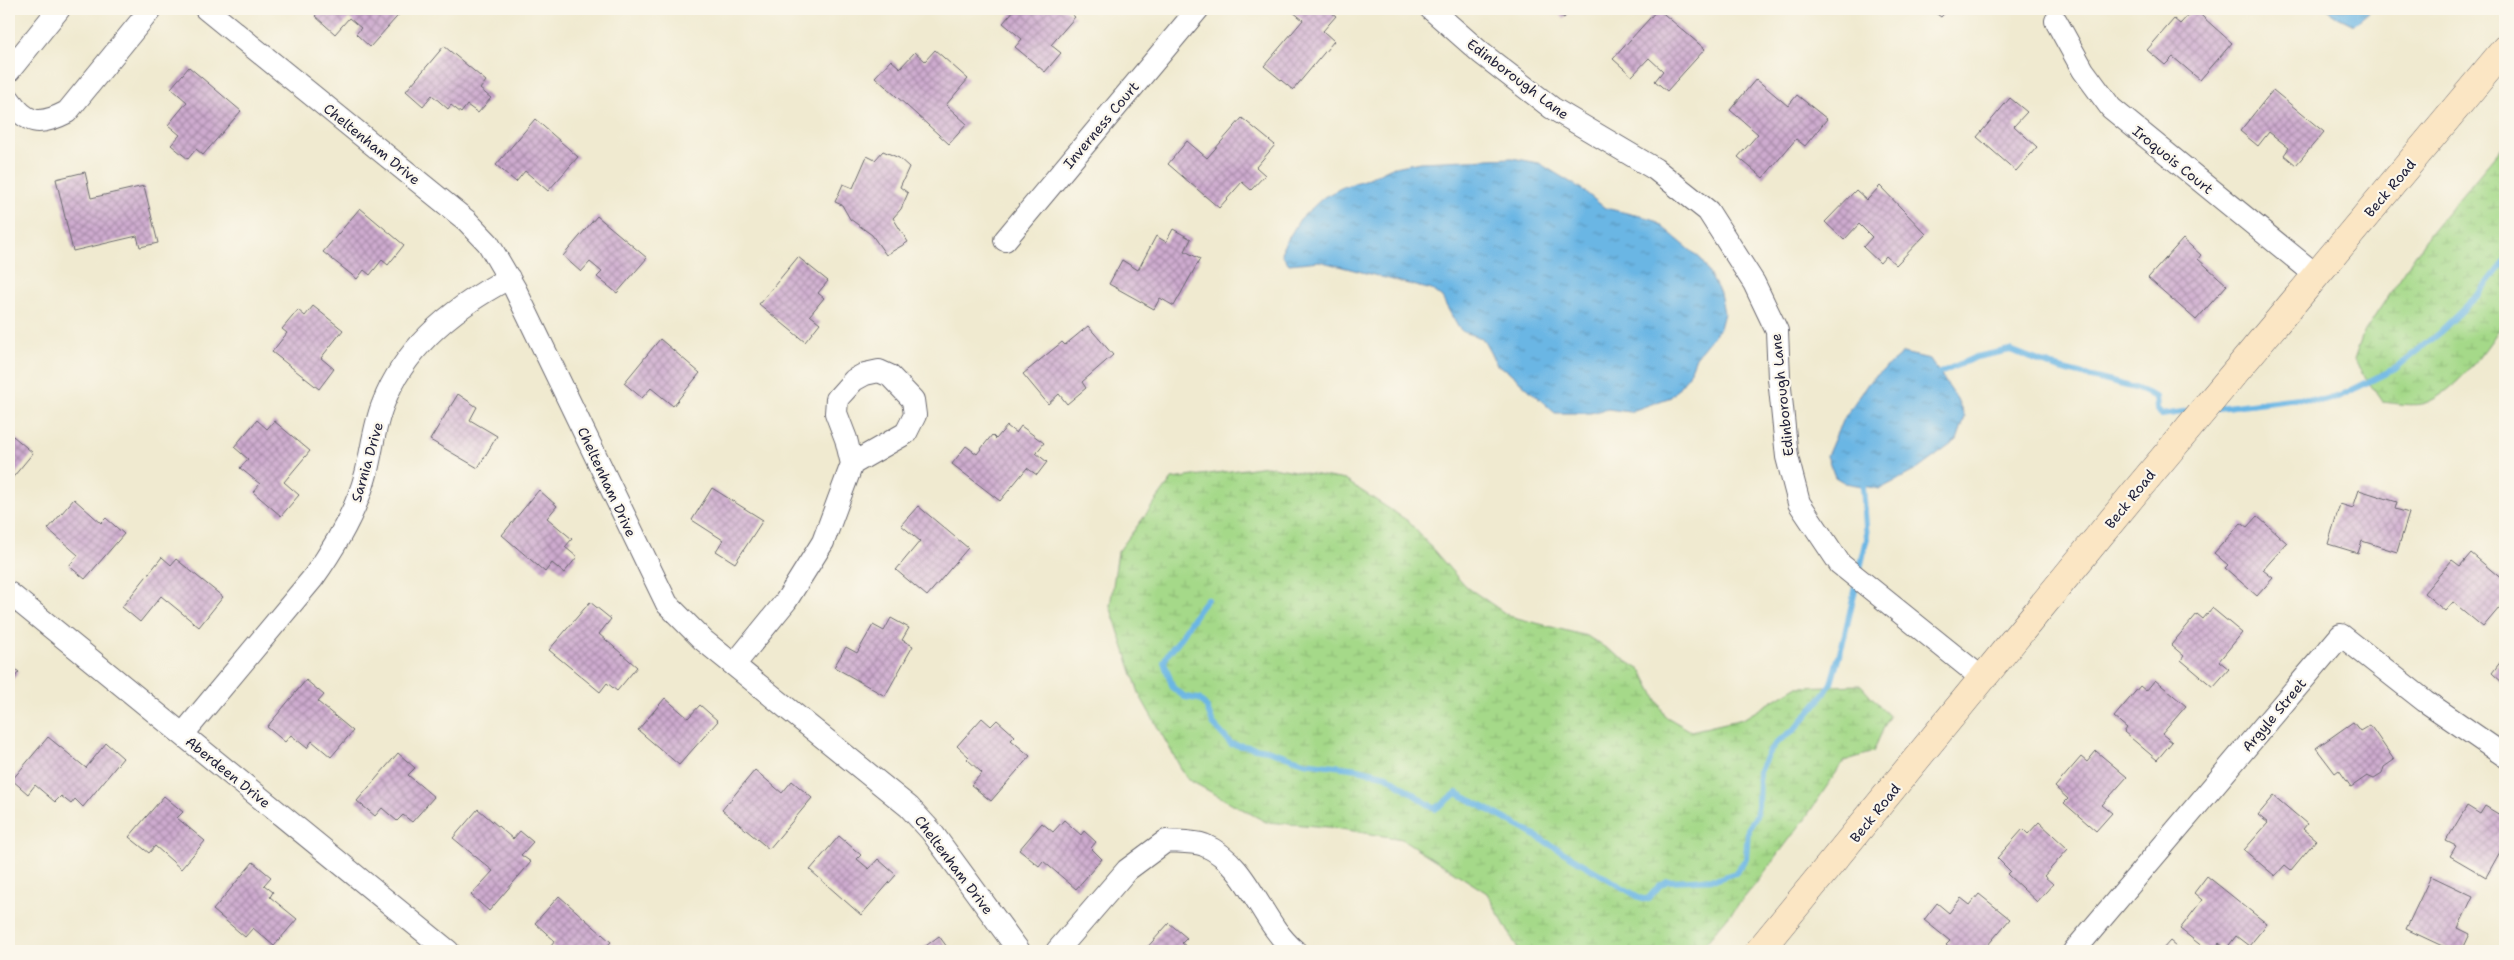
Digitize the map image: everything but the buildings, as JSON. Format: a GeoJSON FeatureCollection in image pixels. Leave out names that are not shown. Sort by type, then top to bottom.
{"type":"FeatureCollection","features":[{"type":"Feature","properties":{"kind":"main road","name":"Beck Road"},"geometry":{"type":"LineString","coordinates":[[1759,951],[2316,275],[2505,49]]}},
{"type":"Feature","properties":{"kind":"street"},"geometry":{"type":"LineString","coordinates":[[9,72],[59,9]]}},
{"type":"Feature","properties":{"kind":"street"},"geometry":{"type":"LineString","coordinates":[[9,100],[18,113],[31,121],[50,121],[67,112],[151,9]]}},
{"type":"Feature","properties":{"kind":"street","name":"Cheltenham Drive"},"geometry":{"type":"LineString","coordinates":[[206,9],[468,221],[488,243],[510,278],[667,604],[692,630],[909,807],[931,831],[1019,951]]}},
{"type":"Feature","properties":{"kind":"street","name":"Inverness Court"},"geometry":{"type":"LineString","coordinates":[[1005,240],[1198,9]]}},
{"type":"Feature","properties":{"kind":"street","name":"Edinborough Lane"},"geometry":{"type":"LineString","coordinates":[[1431,9],[1481,53],[1552,108],[1655,169],[1708,211],[1754,283],[1777,332],[1779,378],[1787,457],[1799,503],[1840,564],[1983,679]]}},
{"type":"Feature","properties":{"kind":"street","name":"Iroquois Court"},"geometry":{"type":"LineString","coordinates":[[2056,21],[2083,70],[2111,108],[2316,275]]}},
{"type":"Feature","properties":{"kind":"street","name":"Sarnia Drive"},"geometry":{"type":"LineString","coordinates":[[183,734],[313,578],[329,556],[354,507],[365,476],[382,405],[405,363],[427,337],[461,307],[510,278]]}},
{"type":"Feature","properties":{"kind":"street"},"geometry":{"type":"LineString","coordinates":[[734,665],[786,601],[812,562],[822,542],[852,464]]}},
{"type":"Feature","properties":{"kind":"street","name":"Aberdeen Drive"},"geometry":{"type":"LineString","coordinates":[[9,593],[448,951]]}},
{"type":"Feature","properties":{"kind":"street","name":"Argyle Street"},"geometry":{"type":"LineString","coordinates":[[2074,951],[2341,635],[2433,707],[2505,756]]}},
{"type":"Feature","properties":{"kind":"street"},"geometry":{"type":"LineString","coordinates":[[1057,951],[1127,870],[1166,841],[1204,845],[1234,866],[1284,942],[1295,951]]}},
{"type":"Feature","properties":{"kind":"green space"},"geometry":{"type":"Polygon","coordinates":[[[2505,144],[2505,319],[2471,367],[2460,379],[2436,398],[2415,405],[2382,402],[2354,360],[2363,334],[2430,233],[2505,144]]]}},
{"type":"Feature","properties":{"kind":"green space"},"geometry":{"type":"Polygon","coordinates":[[[1267,466],[1345,480],[1408,521],[1464,585],[1509,616],[1587,636],[1642,671],[1665,716],[1691,731],[1743,719],[1796,687],[1861,685],[1889,716],[1873,752],[1844,761],[1804,820],[1754,886],[1699,951],[1519,951],[1487,893],[1402,839],[1329,827],[1266,822],[1187,779],[1140,696],[1110,606],[1118,552],[1172,479],[1267,466]]]}},
{"type":"Feature","properties":{"kind":"water"},"geometry":{"type":"Polygon","coordinates":[[[2328,9],[2372,9],[2354,25],[2332,14],[2328,9]]]}},
{"type":"Feature","properties":{"kind":"water"},"geometry":{"type":"Polygon","coordinates":[[[1512,158],[1539,163],[1580,188],[1605,208],[1653,219],[1701,259],[1720,293],[1724,313],[1720,328],[1696,357],[1689,375],[1671,397],[1629,412],[1608,409],[1590,413],[1555,413],[1507,370],[1497,365],[1482,338],[1463,332],[1458,327],[1442,298],[1432,290],[1319,261],[1289,264],[1282,255],[1283,247],[1300,219],[1324,197],[1343,187],[1367,179],[1390,168],[1420,162],[1512,158]]]}},
{"type":"Feature","properties":{"kind":"water"},"geometry":{"type":"Polygon","coordinates":[[[1903,353],[1930,359],[1957,399],[1965,417],[1957,440],[1918,469],[1880,489],[1845,483],[1835,477],[1827,456],[1842,421],[1869,382],[1903,353]]]}},
{"type":"Feature","properties":{"kind":"waterway"},"geometry":{"type":"LineString","coordinates":[[2218,408],[2298,398],[2323,401],[2340,396],[2396,368],[2440,332],[2479,294],[2505,261]]}},
{"type":"Feature","properties":{"kind":"waterway"},"geometry":{"type":"LineString","coordinates":[[1933,376],[1976,357],[2010,350],[2060,369],[2135,388],[2156,397],[2157,409],[2161,415],[2190,411]]}},
{"type":"Feature","properties":{"kind":"waterway"},"geometry":{"type":"LineString","coordinates":[[1859,572],[1867,539],[1863,487],[1866,479]]}},
{"type":"Feature","properties":{"kind":"waterway"},"geometry":{"type":"LineString","coordinates":[[1207,599],[1169,652],[1164,662],[1173,688],[1185,697],[1199,699],[1206,706],[1213,724],[1231,744],[1267,750],[1304,762],[1358,769],[1387,776],[1435,809],[1457,793],[1524,829],[1642,899],[1648,899],[1659,886],[1667,881],[1717,879],[1735,873],[1746,859],[1748,829],[1756,816],[1758,806],[1759,772],[1767,755],[1776,743],[1795,729],[1831,683],[1857,582]]}}]}
